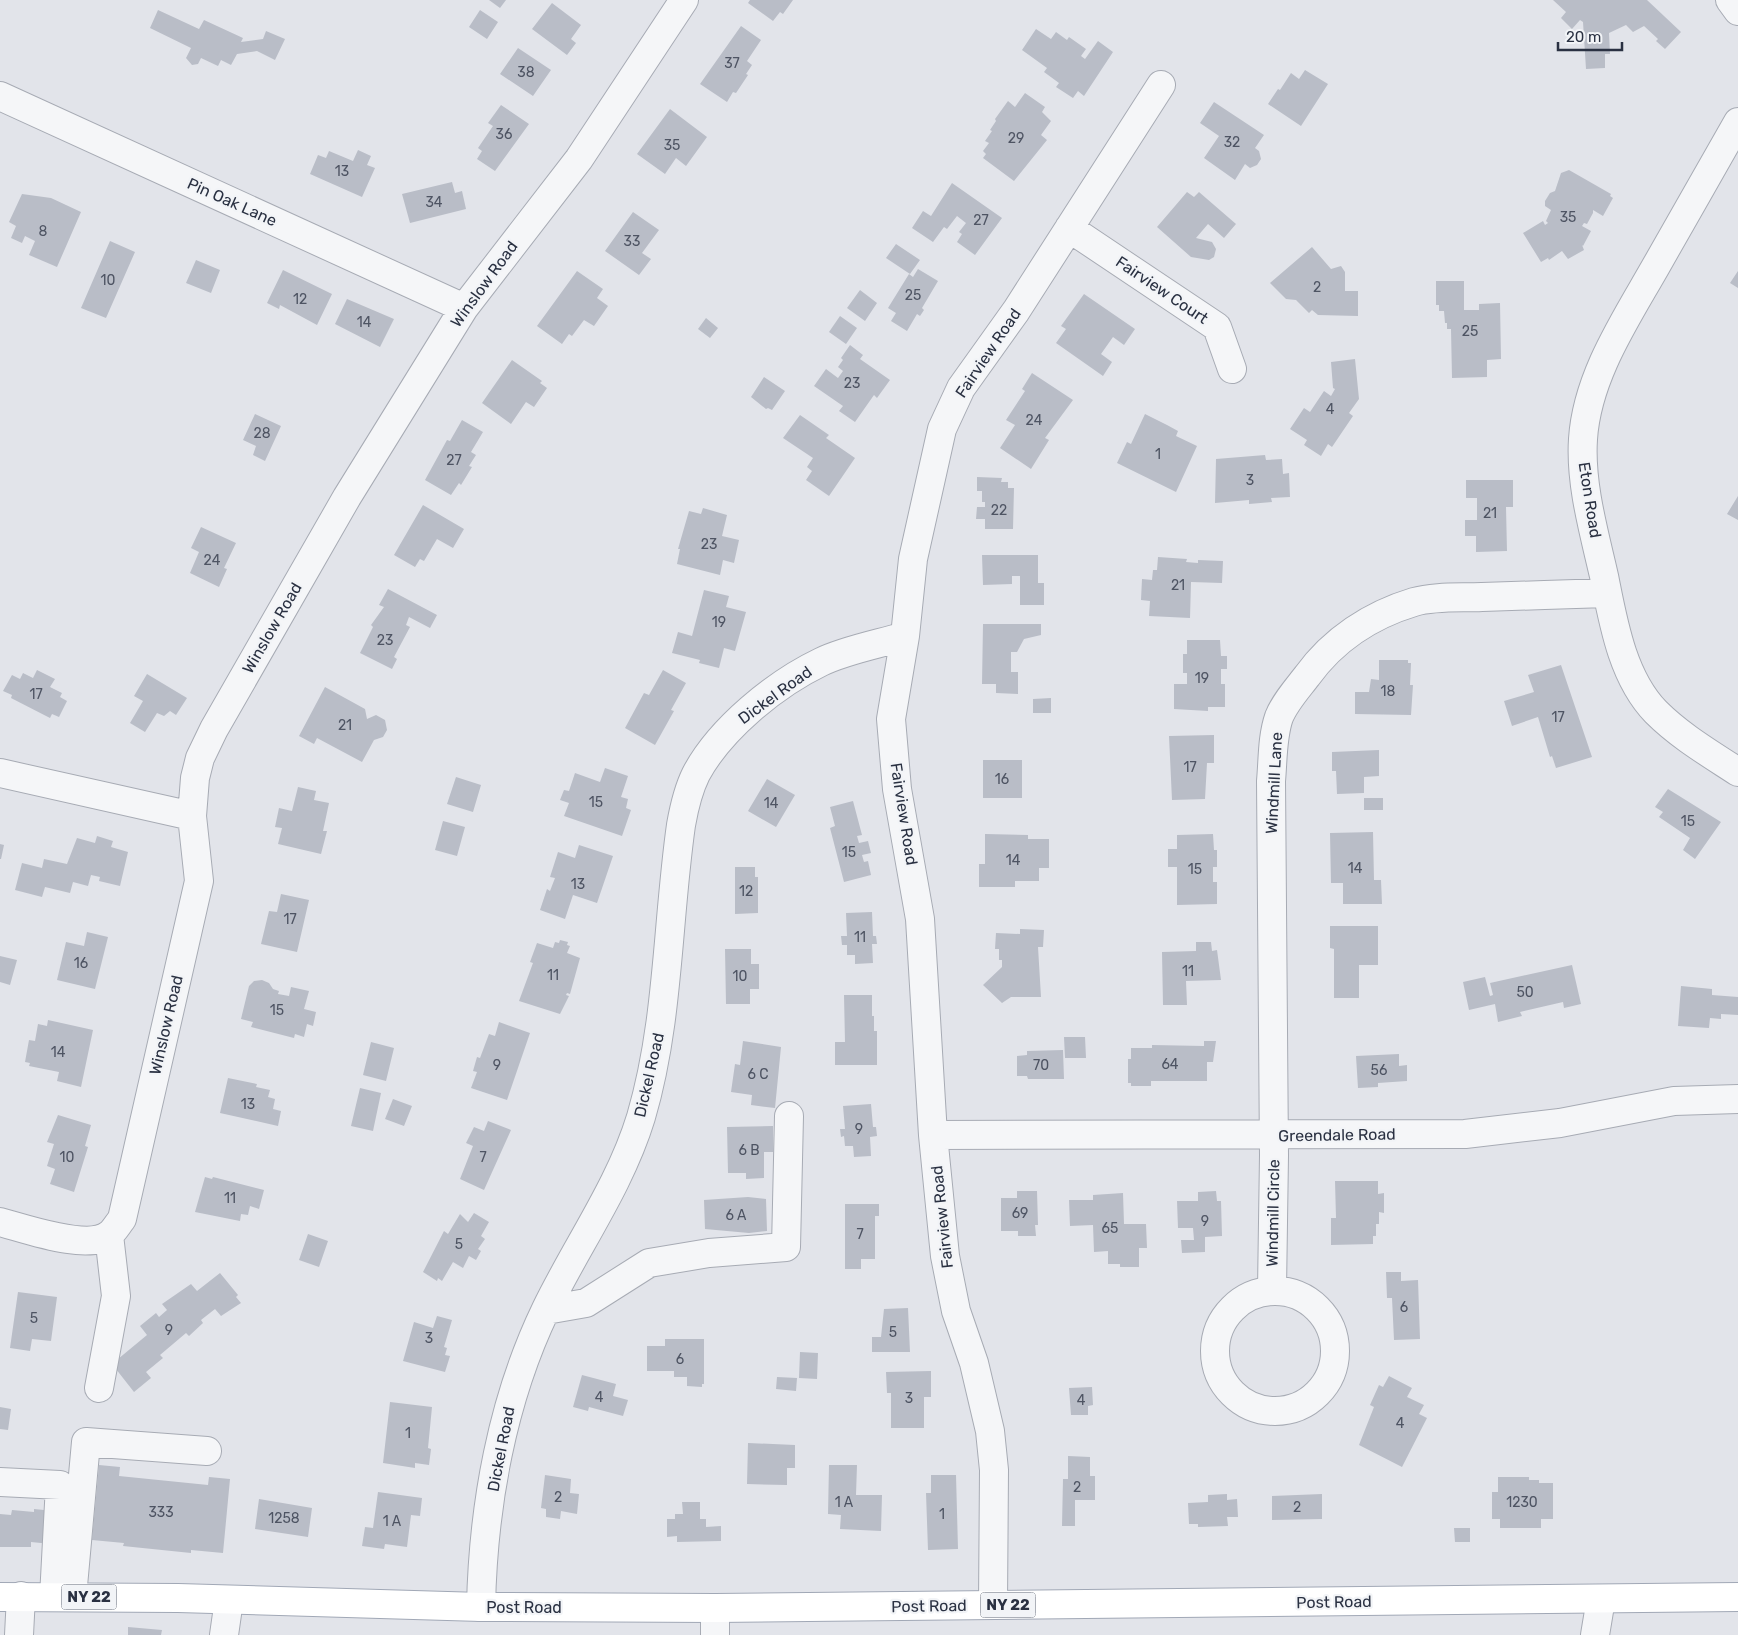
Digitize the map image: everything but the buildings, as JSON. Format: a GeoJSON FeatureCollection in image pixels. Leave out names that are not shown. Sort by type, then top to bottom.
{"type":"FeatureCollection","features":[{"type":"Feature","properties":{"kind":"main road","name":"NY 22"},"geometry":{"type":"LineString","coordinates":[[11,1597],[234,1600]]}},
{"type":"Feature","properties":{"kind":"main road","name":"Post Road"},"geometry":{"type":"LineString","coordinates":[[234,1600],[481,1607],[715,1608],[1738,1598]]}},
{"type":"Feature","properties":{"kind":"street","name":"Winslow Road"},"geometry":{"type":"LineString","coordinates":[[109,1235],[122,1219],[199,881],[192,816],[195,778],[200,758],[214,729],[348,496],[464,308],[579,159],[684,0]]}},
{"type":"Feature","properties":{"kind":"street"},"geometry":{"type":"LineString","coordinates":[[1730,0],[1738,10]]}},
{"type":"Feature","properties":{"kind":"street","name":"Fairview Road"},"geometry":{"type":"LineString","coordinates":[[994,1605],[994,1470],[990,1431],[974,1363],[956,1311],[946,1265],[933,1135],[920,919],[897,789],[891,719],[905,636],[913,559],[942,429],[961,388],[1016,311],[1161,85]]}},
{"type":"Feature","properties":{"kind":"street","name":"Pin Oak Lane"},"geometry":{"type":"LineString","coordinates":[[0,96],[464,308]]}},
{"type":"Feature","properties":{"kind":"street","name":"Eton Road"},"geometry":{"type":"LineString","coordinates":[[1738,122],[1602,365],[1587,412],[1583,438],[1583,474],[1607,592],[1620,644],[1632,675],[1655,710],[1680,734],[1738,772]]}},
{"type":"Feature","properties":{"kind":"street","name":"Fairview Court"},"geometry":{"type":"LineString","coordinates":[[1069,228],[1217,327],[1232,369]]}},
{"type":"Feature","properties":{"kind":"street","name":"Windmill Lane"},"geometry":{"type":"LineString","coordinates":[[1273,1136],[1271,781],[1275,734],[1280,716],[1292,695],[1315,663],[1332,646],[1363,624],[1389,611],[1416,602],[1451,598],[1607,592]]}},
{"type":"Feature","properties":{"kind":"street","name":"Dickel Road"},"geometry":{"type":"LineString","coordinates":[[481,1607],[491,1501],[513,1390],[546,1310],[602,1208],[630,1148],[641,1117],[662,1021],[681,825],[687,798],[695,776],[707,754],[735,723],[771,694],[822,661],[905,636]]}},
{"type":"Feature","properties":{"kind":"street"},"geometry":{"type":"LineString","coordinates":[[0,773],[192,816]]}},
{"type":"Feature","properties":{"kind":"street","name":"Greendale Road"},"geometry":{"type":"LineString","coordinates":[[933,1135],[1273,1136],[1464,1134],[1560,1124],[1674,1101],[1738,1099]]}},
{"type":"Feature","properties":{"kind":"street"},"geometry":{"type":"LineString","coordinates":[[546,1310],[586,1303],[649,1263],[708,1253],[786,1247],[789,1116]]}},
{"type":"Feature","properties":{"kind":"street","name":"Windmill Circle"},"geometry":{"type":"LineString","coordinates":[[1272,1290],[1273,1136]]}},
{"type":"Feature","properties":{"kind":"street"},"geometry":{"type":"LineString","coordinates":[[0,1222],[60,1238],[96,1240],[109,1235],[116,1296],[98,1388]]}},
{"type":"Feature","properties":{"kind":"street","name":"Windmill Circle"},"geometry":{"type":"LineString","coordinates":[[1272,1290],[1287,1291],[1299,1295],[1315,1306],[1329,1324],[1335,1347],[1333,1365],[1327,1380],[1319,1392],[1305,1403],[1286,1410],[1266,1411],[1250,1406],[1234,1396],[1222,1380],[1215,1362],[1214,1344],[1220,1324],[1232,1307],[1252,1294],[1272,1290]]}},
{"type":"Feature","properties":{"kind":"street"},"geometry":{"type":"LineString","coordinates":[[63,1597],[86,1442],[207,1451]]}},
{"type":"Feature","properties":{"kind":"street"},"geometry":{"type":"LineString","coordinates":[[0,1482],[60,1485],[63,1597]]}},
{"type":"Feature","properties":{"kind":"street"},"geometry":{"type":"LineString","coordinates":[[11,1597],[19,1635]]}},
{"type":"Feature","properties":{"kind":"street"},"geometry":{"type":"LineString","coordinates":[[1595,1635],[1601,1599]]}},
{"type":"Feature","properties":{"kind":"street"},"geometry":{"type":"LineString","coordinates":[[224,1635],[234,1600]]}},
{"type":"Feature","properties":{"kind":"street"},"geometry":{"type":"LineString","coordinates":[[715,1608],[715,1635]]}}]}
